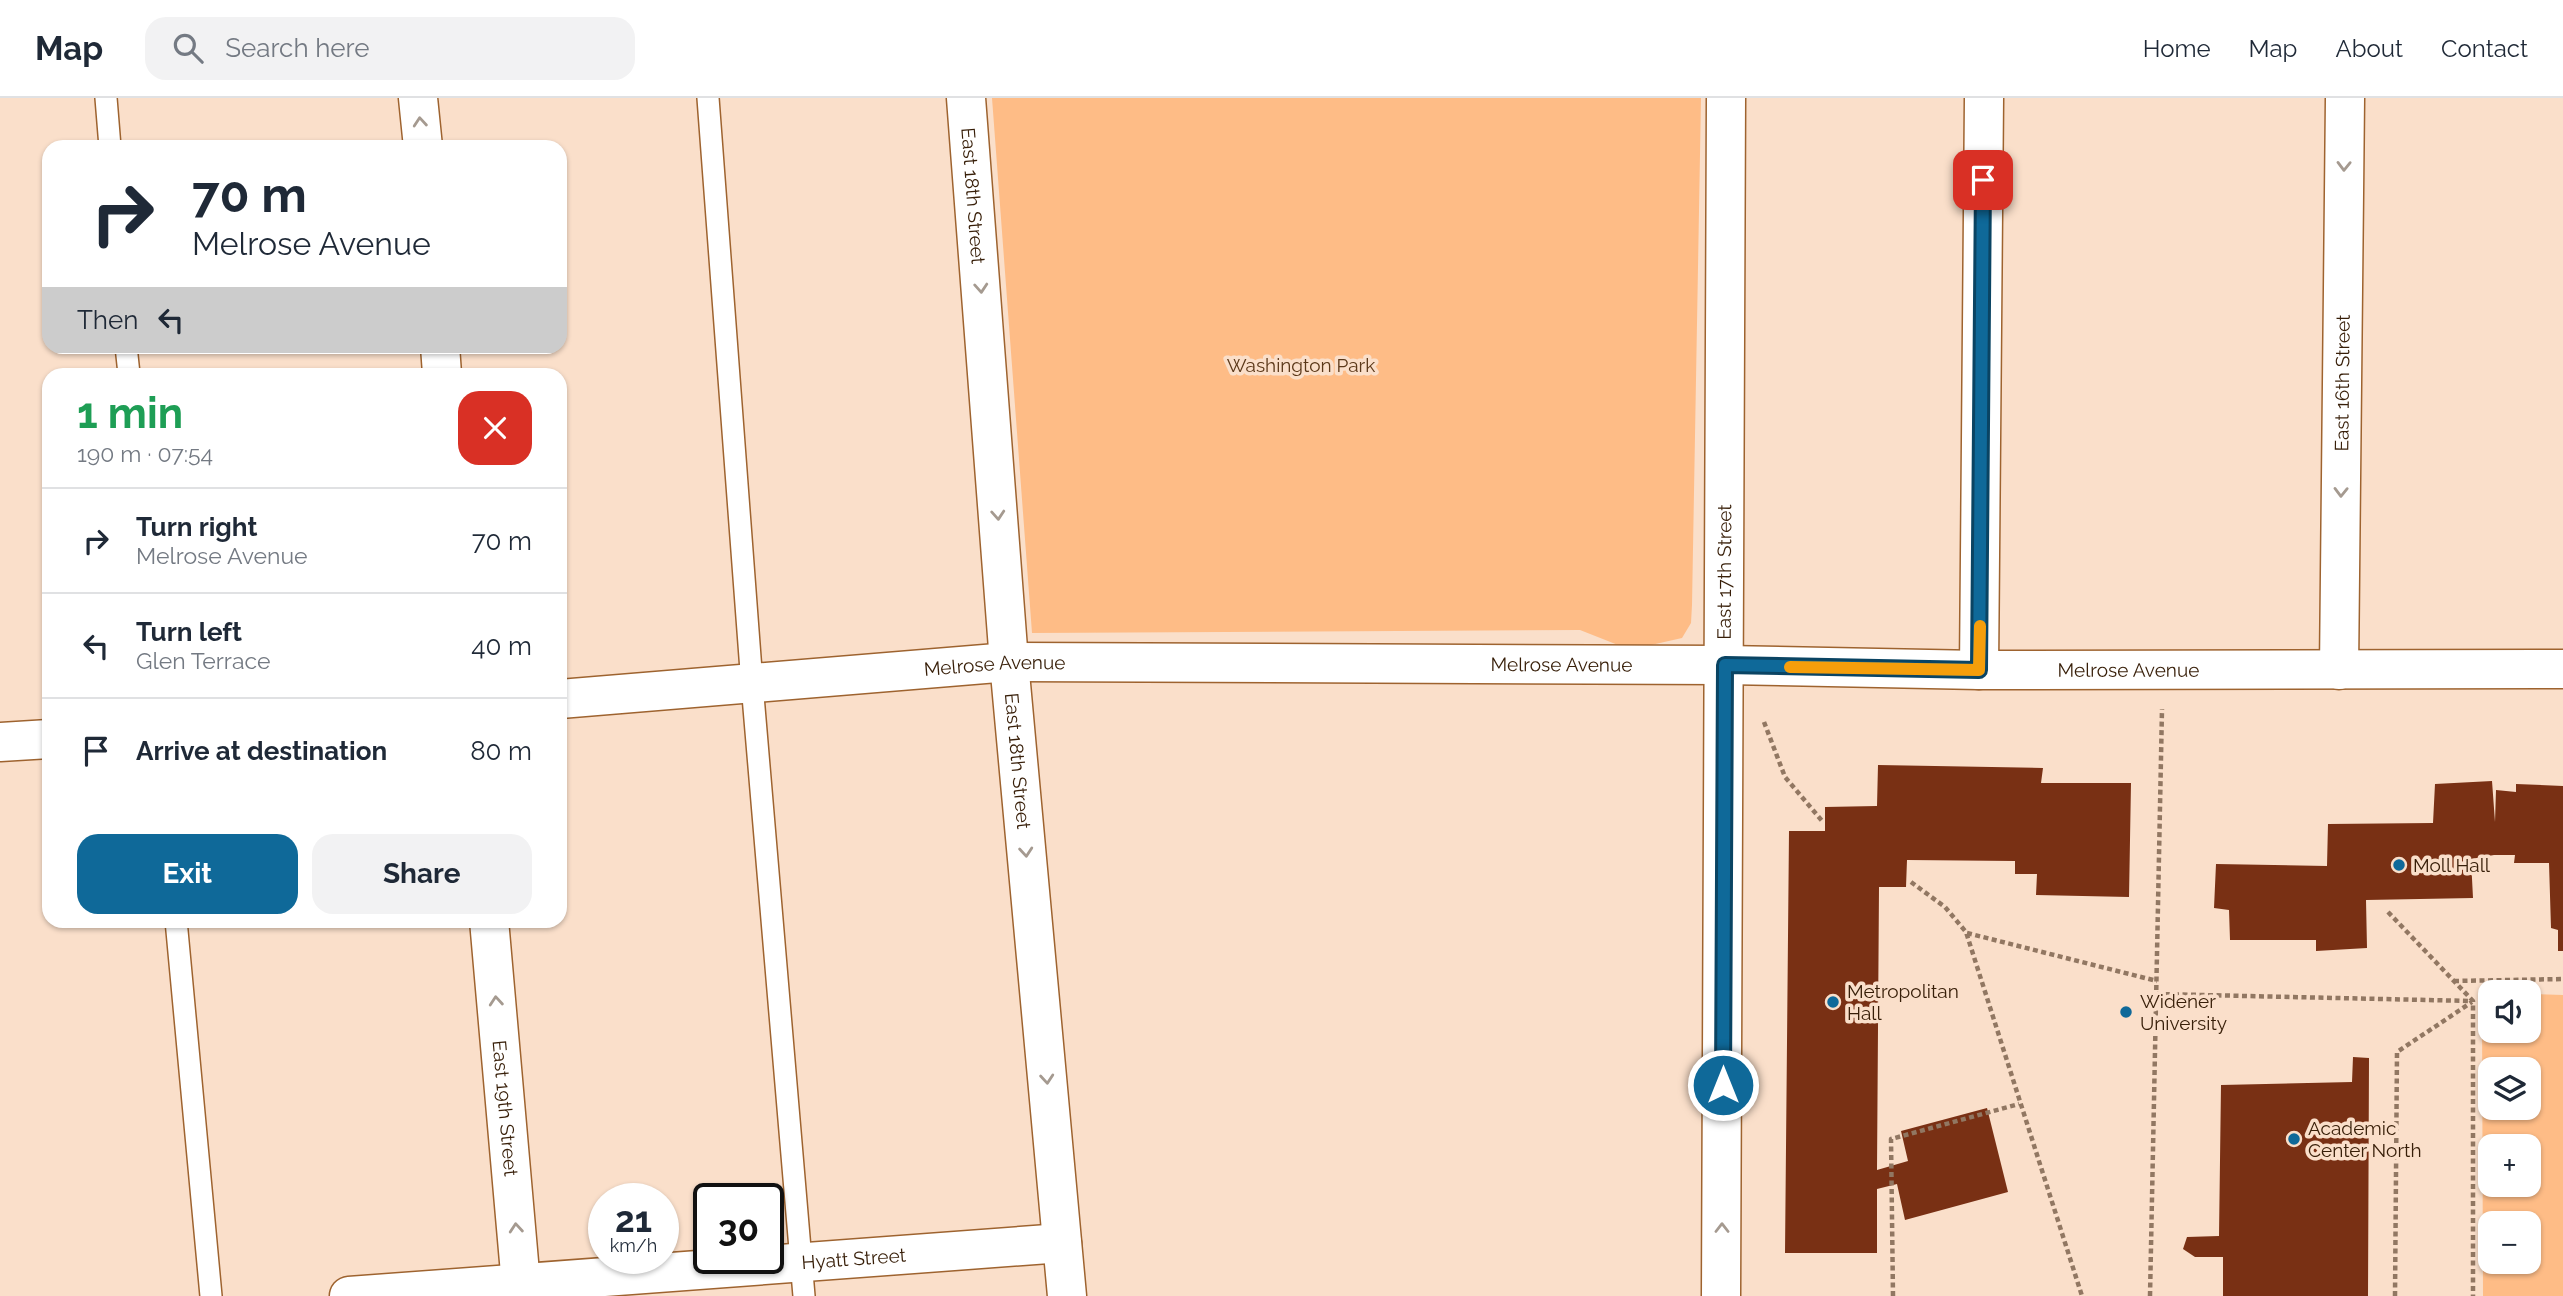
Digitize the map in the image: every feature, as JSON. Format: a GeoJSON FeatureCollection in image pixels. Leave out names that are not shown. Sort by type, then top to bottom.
{"type":"FeatureCollection","features":[{"type":"Feature","properties":{"kind":"street"},"geometry":{"type":"LineString","coordinates":[[418,98],[422,140]]}},
{"type":"Feature","properties":{"kind":"street","name":"East 18th Street"},"geometry":{"type":"LineString","coordinates":[[966,98],[1009,662],[1067,1296]]}},
{"type":"Feature","properties":{"kind":"street","name":"East 17th Street"},"geometry":{"type":"LineString","coordinates":[[1721,1296],[1727,98]]}},
{"type":"Feature","properties":{"kind":"street"},"geometry":{"type":"LineString","coordinates":[[1979,670],[1984,98]]}},
{"type":"Feature","properties":{"kind":"street","name":"East 16th Street"},"geometry":{"type":"LineString","coordinates":[[2339,670],[2345,98]]}},
{"type":"Feature","properties":{"kind":"street","name":"Melrose Avenue"},"geometry":{"type":"LineString","coordinates":[[567,698],[1009,662],[1725,665],[1979,670],[2563,669]]}},
{"type":"Feature","properties":{"kind":"street"},"geometry":{"type":"LineString","coordinates":[[0,743],[42,740]]}},
{"type":"Feature","properties":{"kind":"street","name":"East 19th Street"},"geometry":{"type":"LineString","coordinates":[[490,928],[521,1289]]}},
{"type":"Feature","properties":{"kind":"street","name":"Hyatt Street"},"geometry":{"type":"LineString","coordinates":[[349,1296],[802,1279],[1062,1243]]}},
{"type":"Feature","properties":{"kind":"lane"},"geometry":{"type":"LineString","coordinates":[[106,98],[109,140]]}},
{"type":"Feature","properties":{"kind":"lane"},"geometry":{"type":"LineString","coordinates":[[708,98],[752,684],[802,1279]]}},
{"type":"Feature","properties":{"kind":"lane"},"geometry":{"type":"LineString","coordinates":[[177,928],[211,1296]]}},
{"type":"Feature","properties":{"kind":"path"},"geometry":{"type":"LineString","coordinates":[[2150,1296],[2163,670]]}},
{"type":"Feature","properties":{"kind":"path"},"geometry":{"type":"LineString","coordinates":[[1762,718],[1785,777],[1823,822]]}},
{"type":"Feature","properties":{"kind":"path"},"geometry":{"type":"LineString","coordinates":[[1911,882],[1945,907],[1966,932],[2082,1296]]}},
{"type":"Feature","properties":{"kind":"path"},"geometry":{"type":"LineString","coordinates":[[2388,912],[2473,1002],[2473,1296]]}},
{"type":"Feature","properties":{"kind":"path"},"geometry":{"type":"LineString","coordinates":[[1966,932],[2157,981]]}},
{"type":"Feature","properties":{"kind":"path"},"geometry":{"type":"LineString","coordinates":[[2453,981],[2563,979]]}},
{"type":"Feature","properties":{"kind":"path"},"geometry":{"type":"LineString","coordinates":[[2157,994],[2473,1002]]}},
{"type":"Feature","properties":{"kind":"path"},"geometry":{"type":"LineString","coordinates":[[2395,1296],[2398,1052],[2473,1002]]}},
{"type":"Feature","properties":{"kind":"path"},"geometry":{"type":"LineString","coordinates":[[1893,1296],[1891,1139],[2019,1104]]}},
{"type":"Feature","properties":{"kind":"green space","name":"Washington Park"},"geometry":{"type":"Polygon","coordinates":[[[992,98],[1701,98],[1692,605],[1691,623],[1682,638],[1651,645],[1618,645],[1580,630],[1032,633],[992,98]]]}},
{"type":"Feature","properties":{"kind":"green space"},"geometry":{"type":"Polygon","coordinates":[[[2541,994],[2563,995],[2563,1296],[2483,1296],[2483,1274],[2541,1274],[2541,1211],[2483,1211],[2483,1197],[2541,1197],[2541,1134],[2482,1134],[2482,1120],[2541,1120],[2541,1057],[2482,1057],[2482,1043],[2541,1043],[2541,994]]]}},
{"type":"Feature","properties":{"kind":"building","name":"Metropolitan Hall"},"geometry":{"type":"Polygon","coordinates":[[[1878,765],[2043,768],[2041,783],[2131,783],[2129,897],[2036,895],[2037,874],[2015,874],[2015,861],[1907,860],[1906,887],[1879,887],[1877,1170],[1908,1161],[1901,1131],[1987,1108],[2008,1192],[1905,1220],[1897,1184],[1877,1189],[1877,1253],[1785,1253],[1789,831],[1825,831],[1825,807],[1877,806],[1878,765]]]}},
{"type":"Feature","properties":{"kind":"building","name":"Moll Hall"},"geometry":{"type":"Polygon","coordinates":[[[2492,781],[2495,822],[2496,790],[2516,792],[2516,784],[2563,786],[2563,951],[2558,951],[2558,930],[2551,928],[2549,863],[2514,863],[2515,855],[2471,859],[2473,898],[2366,900],[2367,948],[2316,951],[2316,940],[2230,940],[2229,910],[2214,908],[2216,864],[2327,866],[2328,824],[2433,823],[2435,784],[2492,781]]]}},
{"type":"Feature","properties":{"kind":"building","name":"Academic Center North"},"geometry":{"type":"Polygon","coordinates":[[[2353,1057],[2369,1058],[2368,1296],[2223,1296],[2223,1257],[2195,1257],[2183,1249],[2187,1237],[2219,1236],[2221,1085],[2352,1082],[2353,1057]]]}},
{"type":"Feature","properties":{"kind":"slow traffic"},"geometry":{"type":"LineString","coordinates":[[1790,667],[1979,670],[1980,626]]}},
{"type":"Feature","properties":{"kind":"place","name":"Moll Hall"},"geometry":{"type":"Point","coordinates":[2399,865]}},
{"type":"Feature","properties":{"kind":"place","name":"Metropolitan Hall"},"geometry":{"type":"Point","coordinates":[1833,1002]}},
{"type":"Feature","properties":{"kind":"place","name":"Widener University"},"geometry":{"type":"Point","coordinates":[2126,1012]}},
{"type":"Feature","properties":{"kind":"place","name":"Academic Center North"},"geometry":{"type":"Point","coordinates":[2294,1139]}},
{"type":"Feature","properties":{"kind":"route"},"geometry":{"type":"LineString","coordinates":[[1723,1085],[1725,665],[1979,670],[1983,180]]}}]}
